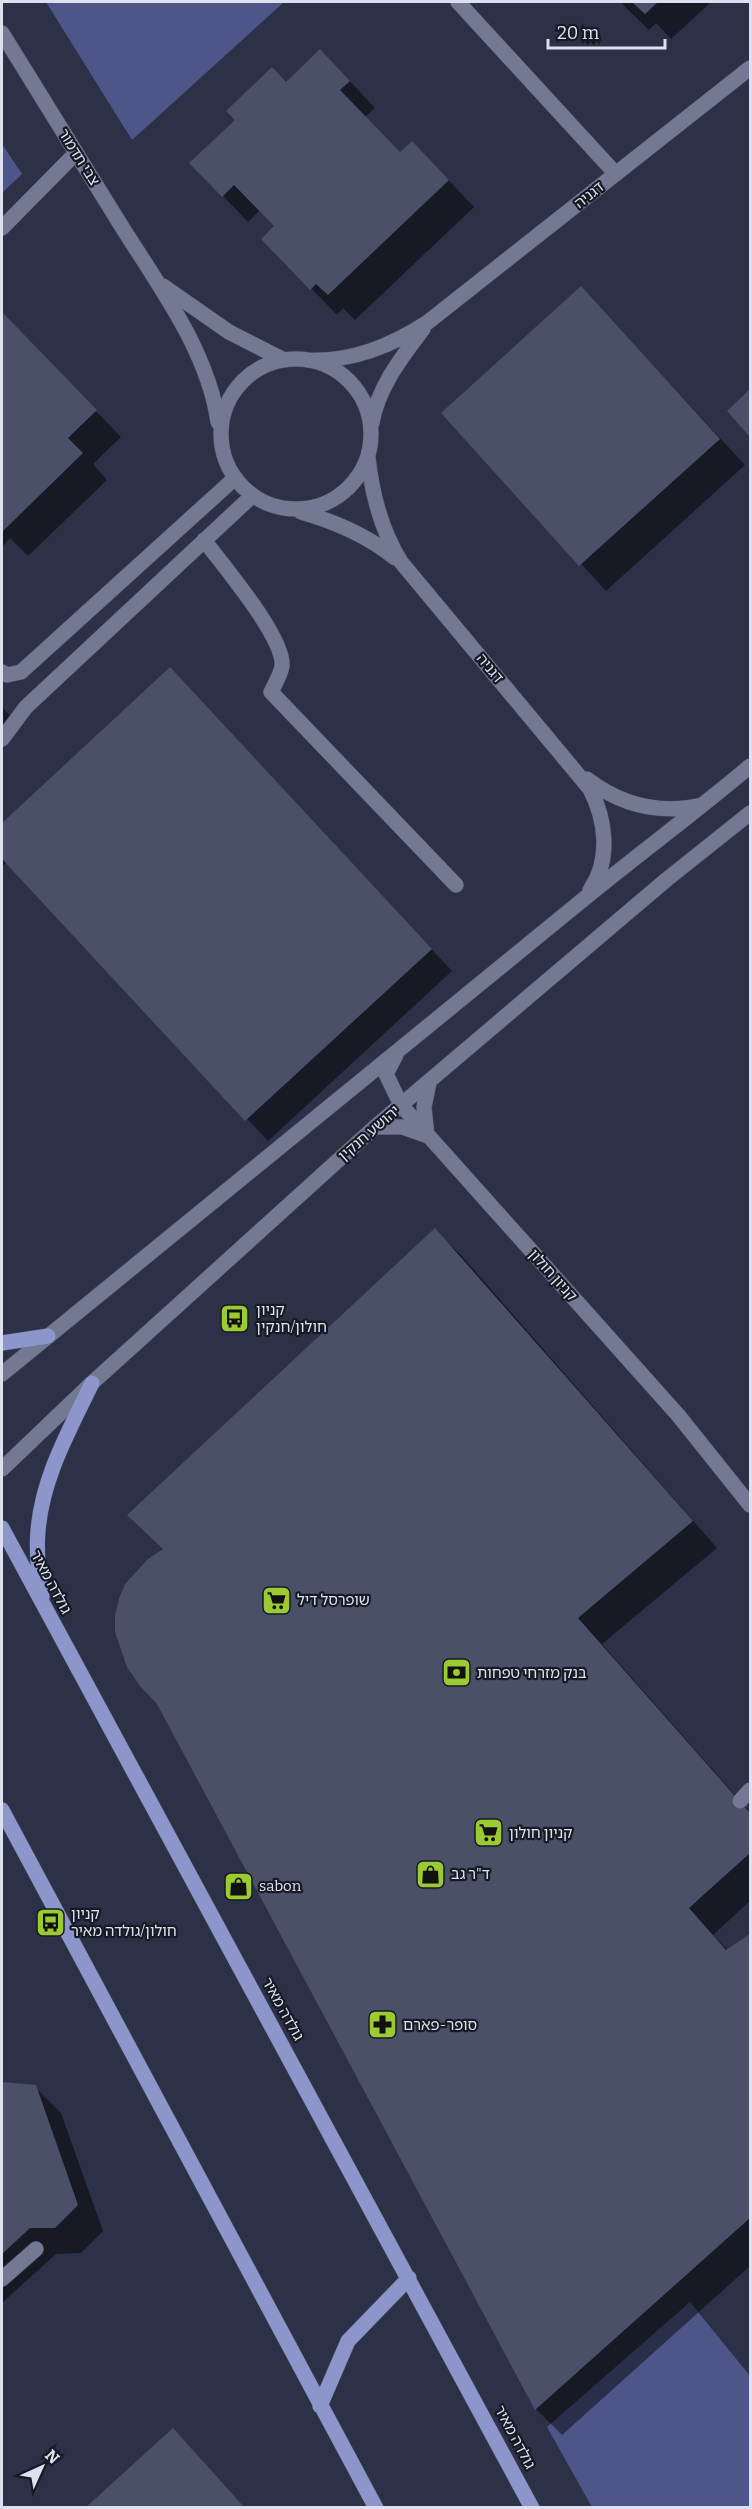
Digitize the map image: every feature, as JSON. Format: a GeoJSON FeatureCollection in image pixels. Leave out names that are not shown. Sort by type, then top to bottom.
{"type":"FeatureCollection","features":[{"type":"Feature","properties":{"kind":"main road"},"geometry":{"type":"LineString","coordinates":[[2,1343],[48,1336]]}},
{"type":"Feature","properties":{"kind":"main road"},"geometry":{"type":"LineString","coordinates":[[43,1606],[38,1547],[45,1488],[59,1451],[92,1383]]}},
{"type":"Feature","properties":{"kind":"main road","name":"גולדה מאיר"},"geometry":{"type":"LineString","coordinates":[[2,1528],[532,2508]]}},
{"type":"Feature","properties":{"kind":"main road"},"geometry":{"type":"LineString","coordinates":[[2,1809],[376,2508]]}},
{"type":"Feature","properties":{"kind":"main road"},"geometry":{"type":"LineString","coordinates":[[320,2406],[348,2342],[409,2278]]}},
{"type":"Feature","properties":{"kind":"street"},"geometry":{"type":"LineString","coordinates":[[458,2],[616,174]]}},
{"type":"Feature","properties":{"kind":"street","name":"צבי תדמור"},"geometry":{"type":"LineString","coordinates":[[2,33],[156,280],[199,360],[216,404],[220,434]]}},
{"type":"Feature","properties":{"kind":"street","name":"דגניה"},"geometry":{"type":"LineString","coordinates":[[307,360],[326,361],[362,354],[396,341],[429,322],[750,68]]}},
{"type":"Feature","properties":{"kind":"street"},"geometry":{"type":"LineString","coordinates":[[2,228],[76,153]]}},
{"type":"Feature","properties":{"kind":"street","name":"צבי תדמור"},"geometry":{"type":"LineString","coordinates":[[156,280],[229,332],[284,360]]}},
{"type":"Feature","properties":{"kind":"street","name":"דגניה"},"geometry":{"type":"LineString","coordinates":[[371,434],[375,408],[385,385],[405,353],[429,322]]}},
{"type":"Feature","properties":{"kind":"street"},"geometry":{"type":"LineString","coordinates":[[284,360],[307,360],[319,362],[340,373],[357,391],[368,411],[371,434],[368,458],[357,478],[340,496],[319,506],[296,510],[273,506],[252,495],[235,478],[224,457],[220,434],[224,411],[234,390],[252,373],[284,360]]}},
{"type":"Feature","properties":{"kind":"street","name":"דגניה"},"geometry":{"type":"LineString","coordinates":[[368,458],[378,512],[389,543],[401,562],[580,774],[598,803],[602,818],[604,845],[599,872],[585,898]]}},
{"type":"Feature","properties":{"kind":"street"},"geometry":{"type":"LineString","coordinates":[[2,672],[7,675],[21,672],[235,478]]}},
{"type":"Feature","properties":{"kind":"street"},"geometry":{"type":"LineString","coordinates":[[2,739],[26,707],[252,495]]}},
{"type":"Feature","properties":{"kind":"street","name":"דגניה"},"geometry":{"type":"LineString","coordinates":[[296,510],[352,530],[401,562]]}},
{"type":"Feature","properties":{"kind":"street"},"geometry":{"type":"LineString","coordinates":[[204,540],[264,621],[276,642],[282,665],[272,692],[456,885]]}},
{"type":"Feature","properties":{"kind":"street"},"geometry":{"type":"LineString","coordinates":[[2,1374],[585,898],[705,805],[750,766]]}},
{"type":"Feature","properties":{"kind":"street","name":"דגניה"},"geometry":{"type":"LineString","coordinates":[[580,774],[615,796],[646,808],[681,810],[705,805]]}},
{"type":"Feature","properties":{"kind":"street","name":"יהושע חנקין"},"geometry":{"type":"LineString","coordinates":[[2,1469],[92,1383],[375,1127],[666,880],[750,813]]}},
{"type":"Feature","properties":{"kind":"street","name":"קניון חולון"},"geometry":{"type":"LineString","coordinates":[[398,1050],[386,1074],[401,1106],[678,1415],[750,1505]]}},
{"type":"Feature","properties":{"kind":"street"},"geometry":{"type":"LineString","coordinates":[[375,1127],[402,1127],[427,1136],[424,1107],[429,1083]]}},
{"type":"Feature","properties":{"kind":"street"},"geometry":{"type":"LineString","coordinates":[[2,2279],[36,2249]]}},
{"type":"Feature","properties":{"kind":"shaded area"},"geometry":{"type":"Polygon","coordinates":[[[46,2],[284,2],[132,140],[46,2]]]}},
{"type":"Feature","properties":{"kind":"shaded area"},"geometry":{"type":"Polygon","coordinates":[[[2,144],[22,174],[2,193],[2,144]]]}},
{"type":"Feature","properties":{"kind":"shaded area"},"geometry":{"type":"Polygon","coordinates":[[[690,2302],[750,2376],[750,2507],[592,2507],[547,2427],[690,2302]]]}},
{"type":"Feature","properties":{"kind":"building"},"geometry":{"type":"Polygon","coordinates":[[[632,2],[658,2],[645,14],[632,2]]]}},
{"type":"Feature","properties":{"kind":"building"},"geometry":{"type":"Polygon","coordinates":[[[320,49],[350,81],[340,90],[400,152],[412,141],[449,180],[328,295],[316,284],[310,290],[261,239],[274,226],[234,185],[222,197],[189,163],[235,120],[226,111],[272,67],[286,82],[320,49]]]}},
{"type":"Feature","properties":{"kind":"building"},"geometry":{"type":"Polygon","coordinates":[[[581,286],[720,439],[579,566],[441,413],[581,286]]]}},
{"type":"Feature","properties":{"kind":"building"},"geometry":{"type":"Polygon","coordinates":[[[2,312],[97,410],[68,438],[83,453],[2,532],[2,312]]]}},
{"type":"Feature","properties":{"kind":"building"},"geometry":{"type":"Polygon","coordinates":[[[750,389],[750,437],[727,411],[750,389]]]}},
{"type":"Feature","properties":{"kind":"building"},"geometry":{"type":"Polygon","coordinates":[[[170,667],[432,949],[245,1121],[2,859],[2,823],[170,667]]]}},
{"type":"Feature","properties":{"kind":"building","name":"קניון חולון"},"geometry":{"type":"Polygon","coordinates":[[[435,1228],[693,1521],[578,1618],[750,1813],[750,1853],[689,1908],[726,1950],[750,1934],[750,2218],[535,2410],[157,1704],[140,1686],[127,1667],[115,1632],[115,1615],[125,1584],[148,1559],[163,1549],[127,1515],[435,1228]]]}},
{"type":"Feature","properties":{"kind":"building"},"geometry":{"type":"Polygon","coordinates":[[[2,2082],[36,2085],[78,2205],[55,2228],[30,2228],[2,2254],[2,2082]]]}},
{"type":"Feature","properties":{"kind":"building"},"geometry":{"type":"Polygon","coordinates":[[[173,2428],[245,2508],[85,2508],[173,2428]]]}},
{"type":"Feature","properties":{"kind":"place","name":"קניון חולון/חנקין"},"geometry":{"type":"Point","coordinates":[235,1319]}},
{"type":"Feature","properties":{"kind":"place","name":"שופרסל דיל"},"geometry":{"type":"Point","coordinates":[276,1600]}},
{"type":"Feature","properties":{"kind":"place","name":"בנק מזרחי טפחות"},"geometry":{"type":"Point","coordinates":[456,1673]}},
{"type":"Feature","properties":{"kind":"place","name":"קניון חולון"},"geometry":{"type":"Point","coordinates":[488,1833]}},
{"type":"Feature","properties":{"kind":"place","name":"ד\"ר גב"},"geometry":{"type":"Point","coordinates":[430,1874]}},
{"type":"Feature","properties":{"kind":"place","name":"sabon"},"geometry":{"type":"Point","coordinates":[238,1886]}},
{"type":"Feature","properties":{"kind":"place","name":"קניון חולון/גולדה מאיר"},"geometry":{"type":"Point","coordinates":[50,1923]}},
{"type":"Feature","properties":{"kind":"place","name":"סופר-פארם"},"geometry":{"type":"Point","coordinates":[382,2025]}}]}
